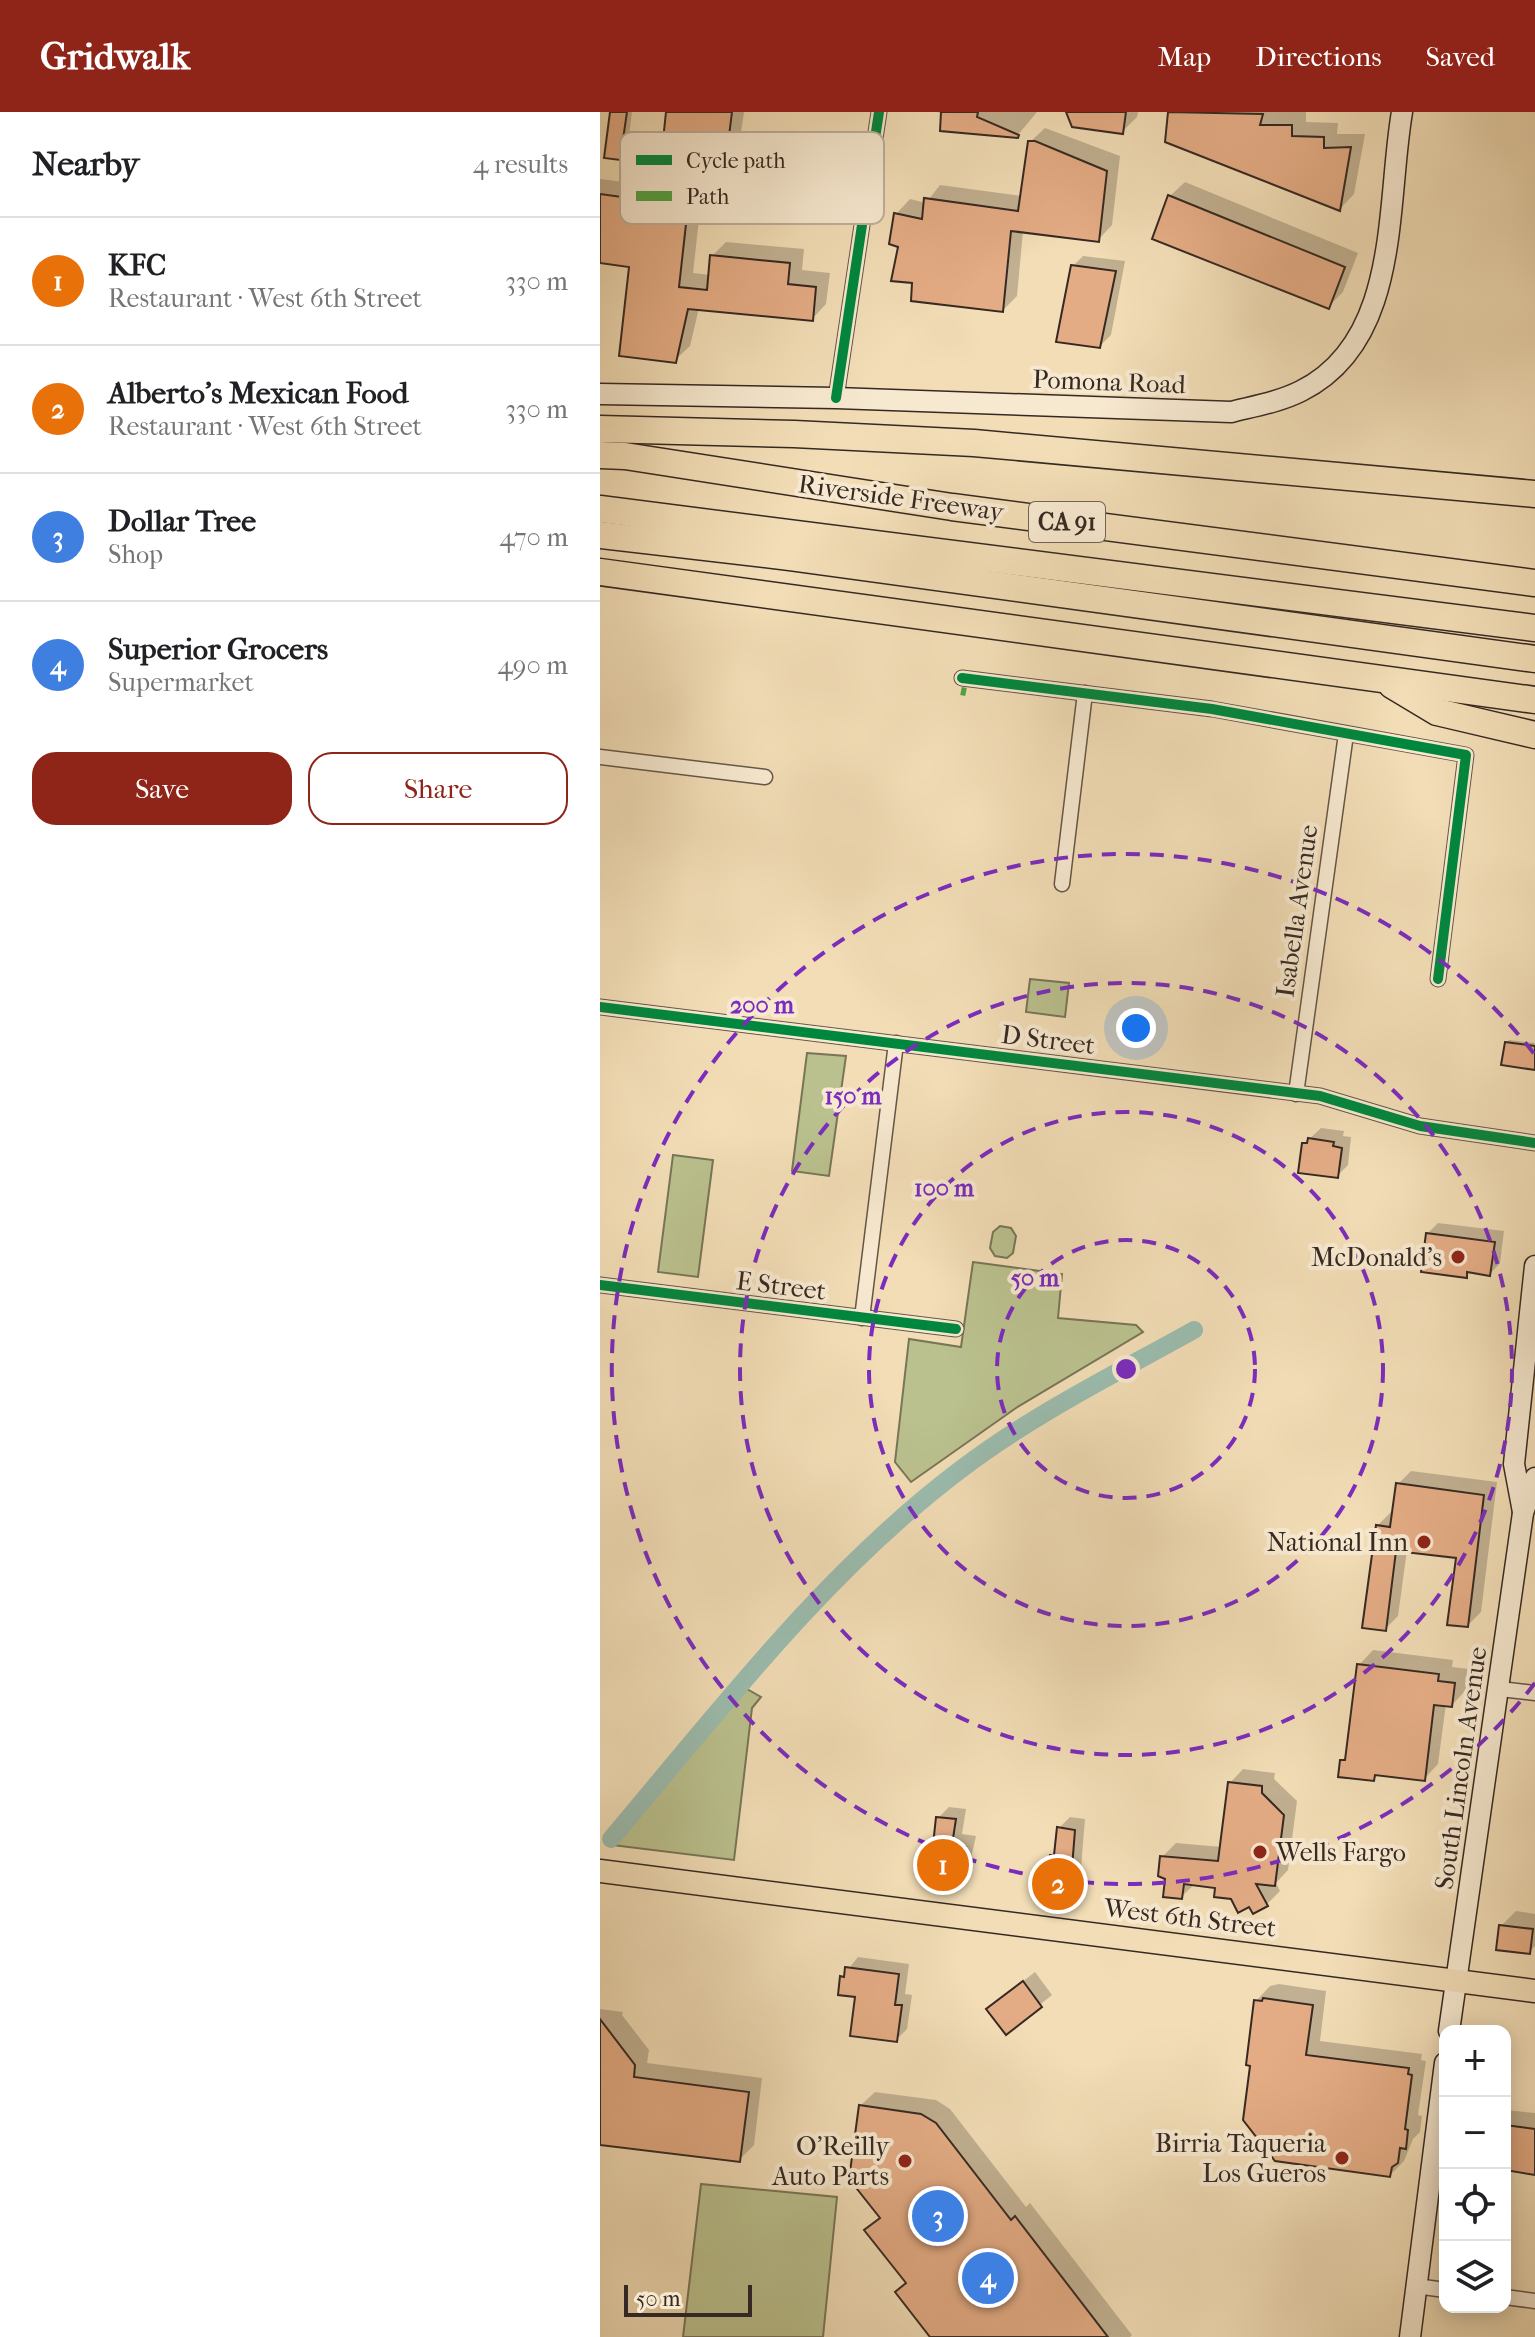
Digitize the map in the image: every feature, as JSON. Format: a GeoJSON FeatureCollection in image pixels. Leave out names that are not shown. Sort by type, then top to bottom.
{"type":"FeatureCollection","features":[{"type":"Feature","properties":{"kind":"highway"},"geometry":{"type":"LineString","coordinates":[[600,429],[974,443],[1535,494]]}},
{"type":"Feature","properties":{"kind":"highway","name":"Riverside Freeway"},"geometry":{"type":"LineString","coordinates":[[600,455],[625,456],[968,509],[1535,583]]}},
{"type":"Feature","properties":{"kind":"highway"},"geometry":{"type":"LineString","coordinates":[[600,509],[1535,628]]}},
{"type":"Feature","properties":{"kind":"highway"},"geometry":{"type":"LineString","coordinates":[[600,535],[790,557],[1535,659]]}},
{"type":"Feature","properties":{"kind":"highway"},"geometry":{"type":"LineString","coordinates":[[600,572],[1535,700]]}},
{"type":"Feature","properties":{"kind":"highway"},"geometry":{"type":"LineString","coordinates":[[1386,681],[1437,712],[1535,735]]}},
{"type":"Feature","properties":{"kind":"main road","name":"Pomona Road"},"geometry":{"type":"LineString","coordinates":[[600,394],[836,398],[1231,412],[1275,401],[1305,389],[1355,347],[1369,317],[1379,288],[1384,258],[1402,112]]}},
{"type":"Feature","properties":{"kind":"main road","name":"South Lincoln Avenue"},"geometry":{"type":"LineString","coordinates":[[1523,1513],[1514,1464],[1535,1266]]}},
{"type":"Feature","properties":{"kind":"main road","name":"South Lincoln Avenue"},"geometry":{"type":"LineString","coordinates":[[1450,2025],[1523,1513],[1535,1478]]}},
{"type":"Feature","properties":{"kind":"main road","name":"West 6th Street"},"geometry":{"type":"LineString","coordinates":[[611,1872],[1535,1991]]}},
{"type":"Feature","properties":{"kind":"main road"},"geometry":{"type":"LineString","coordinates":[[1410,2337],[1441,2097]]}},
{"type":"Feature","properties":{"kind":"street"},"geometry":{"type":"LineString","coordinates":[[876,132],[879,112]]}},
{"type":"Feature","properties":{"kind":"street"},"geometry":{"type":"LineString","coordinates":[[836,398],[862,224]]}},
{"type":"Feature","properties":{"kind":"street"},"geometry":{"type":"LineString","coordinates":[[962,678],[1212,709],[1466,755],[1438,979]]}},
{"type":"Feature","properties":{"kind":"street"},"geometry":{"type":"LineString","coordinates":[[1062,884],[1085,693]]}},
{"type":"Feature","properties":{"kind":"street","name":"Isabella Avenue"},"geometry":{"type":"LineString","coordinates":[[1296,1094],[1346,734]]}},
{"type":"Feature","properties":{"kind":"street"},"geometry":{"type":"LineString","coordinates":[[600,757],[765,777]]}},
{"type":"Feature","properties":{"kind":"street","name":"D Street"},"geometry":{"type":"LineString","coordinates":[[600,1007],[1320,1096],[1420,1126],[1535,1143]]}},
{"type":"Feature","properties":{"kind":"street"},"geometry":{"type":"LineString","coordinates":[[862,1318],[896,1043]]}},
{"type":"Feature","properties":{"kind":"street","name":"E Street"},"geometry":{"type":"LineString","coordinates":[[600,1285],[956,1329]]}},
{"type":"Feature","properties":{"kind":"street"},"geometry":{"type":"LineString","coordinates":[[1500,1689],[1535,1693]]}},
{"type":"Feature","properties":{"kind":"street"},"geometry":{"type":"LineString","coordinates":[[1416,2286],[1439,2289]]}},
{"type":"Feature","properties":{"kind":"street"},"geometry":{"type":"LineString","coordinates":[[1511,2298],[1535,2301]]}},
{"type":"Feature","properties":{"kind":"green space"},"geometry":{"type":"Polygon","coordinates":[[[1030,979],[1069,983],[1065,1017],[1026,1012],[1030,979]]]}},
{"type":"Feature","properties":{"kind":"green space"},"geometry":{"type":"Polygon","coordinates":[[[807,1053],[846,1056],[829,1176],[792,1171],[807,1053]]]}},
{"type":"Feature","properties":{"kind":"green space"},"geometry":{"type":"Polygon","coordinates":[[[673,1155],[713,1160],[698,1277],[658,1272],[673,1155]]]}},
{"type":"Feature","properties":{"kind":"green space"},"geometry":{"type":"Polygon","coordinates":[[[1000,1226],[1011,1228],[1016,1236],[1013,1253],[1007,1258],[995,1256],[990,1248],[993,1232],[1000,1226]]]}},
{"type":"Feature","properties":{"kind":"green space"},"geometry":{"type":"Polygon","coordinates":[[[973,1262],[1062,1274],[1058,1318],[1136,1325],[1143,1332],[1016,1408],[911,1482],[895,1462],[909,1339],[961,1347],[973,1262]]]}},
{"type":"Feature","properties":{"kind":"green space"},"geometry":{"type":"Polygon","coordinates":[[[747,1689],[761,1697],[752,1708],[734,1860],[612,1845],[747,1689]]]}},
{"type":"Feature","properties":{"kind":"green space"},"geometry":{"type":"Polygon","coordinates":[[[701,2184],[837,2197],[823,2337],[683,2337],[701,2184]]]}},
{"type":"Feature","properties":{"kind":"building"},"geometry":{"type":"Polygon","coordinates":[[[610,112],[627,112],[624,132],[620,132],[620,160],[604,158],[610,112]]]}},
{"type":"Feature","properties":{"kind":"building"},"geometry":{"type":"Polygon","coordinates":[[[666,112],[732,112],[730,132],[664,132],[666,112]]]}},
{"type":"Feature","properties":{"kind":"building"},"geometry":{"type":"Polygon","coordinates":[[[941,112],[978,112],[977,117],[1019,135],[1018,138],[940,131],[941,112]]]}},
{"type":"Feature","properties":{"kind":"building"},"geometry":{"type":"Polygon","coordinates":[[[1066,112],[1126,112],[1123,134],[1072,127],[1066,112]]]}},
{"type":"Feature","properties":{"kind":"building"},"geometry":{"type":"Polygon","coordinates":[[[1168,112],[1263,114],[1260,125],[1292,125],[1292,136],[1324,137],[1324,148],[1351,147],[1340,211],[1165,142],[1168,112]]]}},
{"type":"Feature","properties":{"kind":"building"},"geometry":{"type":"Polygon","coordinates":[[[1028,141],[1035,141],[1107,171],[1099,242],[1011,231],[1003,312],[911,301],[912,283],[891,281],[898,247],[889,244],[894,213],[922,219],[924,198],[1018,211],[1028,141]]]}},
{"type":"Feature","properties":{"kind":"building"},"geometry":{"type":"Polygon","coordinates":[[[600,194],[620,197],[620,224],[686,224],[679,287],[707,290],[710,255],[790,263],[788,284],[816,287],[813,321],[688,309],[676,363],[619,356],[629,267],[600,263],[600,194]]]}},
{"type":"Feature","properties":{"kind":"building"},"geometry":{"type":"Polygon","coordinates":[[[1168,195],[1345,267],[1329,309],[1152,239],[1168,195]]]}},
{"type":"Feature","properties":{"kind":"building"},"geometry":{"type":"Polygon","coordinates":[[[1071,265],[1116,271],[1100,348],[1056,342],[1071,265]]]}},
{"type":"Feature","properties":{"kind":"building"},"geometry":{"type":"Polygon","coordinates":[[[1505,1042],[1535,1046],[1535,1070],[1501,1065],[1505,1042]]]}},
{"type":"Feature","properties":{"kind":"building"},"geometry":{"type":"Polygon","coordinates":[[[1308,1138],[1334,1142],[1333,1146],[1342,1148],[1338,1178],[1298,1173],[1302,1143],[1307,1143],[1308,1138]]]}},
{"type":"Feature","properties":{"kind":"building","name":"McDonald's"},"geometry":{"type":"Polygon","coordinates":[[[1426,1233],[1495,1242],[1490,1276],[1467,1272],[1467,1278],[1421,1272],[1426,1233]]]}},
{"type":"Feature","properties":{"kind":"building"},"geometry":{"type":"Polygon","coordinates":[[[1396,1483],[1484,1495],[1468,1627],[1447,1625],[1456,1558],[1396,1551],[1386,1631],[1362,1628],[1376,1525],[1390,1527],[1396,1483]]]}},
{"type":"Feature","properties":{"kind":"building"},"geometry":{"type":"Polygon","coordinates":[[[1357,1664],[1439,1674],[1438,1681],[1455,1683],[1452,1707],[1434,1705],[1425,1781],[1375,1775],[1374,1781],[1338,1777],[1340,1760],[1345,1760],[1357,1664]]]}},
{"type":"Feature","properties":{"kind":"building"},"geometry":{"type":"Polygon","coordinates":[[[1228,1782],[1262,1786],[1262,1793],[1284,1815],[1275,1886],[1256,1884],[1268,1906],[1253,1914],[1249,1907],[1238,1913],[1231,1899],[1214,1897],[1215,1888],[1184,1884],[1182,1899],[1163,1897],[1165,1879],[1158,1876],[1160,1856],[1218,1861],[1228,1782]]]}},
{"type":"Feature","properties":{"kind":"building"},"geometry":{"type":"Polygon","coordinates":[[[936,1817],[956,1819],[952,1845],[966,1847],[959,1880],[926,1876],[929,1859],[925,1859],[926,1848],[933,1845],[936,1817]]]}},
{"type":"Feature","properties":{"kind":"building"},"geometry":{"type":"Polygon","coordinates":[[[1057,1827],[1075,1830],[1070,1893],[1046,1890],[1057,1827]]]}},
{"type":"Feature","properties":{"kind":"building"},"geometry":{"type":"Polygon","coordinates":[[[1499,1925],[1533,1929],[1530,1954],[1496,1950],[1499,1925]]]}},
{"type":"Feature","properties":{"kind":"building"},"geometry":{"type":"Polygon","coordinates":[[[845,1967],[899,1974],[895,2005],[902,2005],[897,2042],[850,2036],[855,1997],[838,1995],[840,1976],[844,1977],[845,1967]]]}},
{"type":"Feature","properties":{"kind":"building"},"geometry":{"type":"Polygon","coordinates":[[[1023,1981],[1042,2007],[1006,2035],[986,2009],[1023,1981]]]}},
{"type":"Feature","properties":{"kind":"building"},"geometry":{"type":"Polygon","coordinates":[[[1263,1998],[1313,2005],[1306,2055],[1409,2068],[1408,2074],[1412,2075],[1405,2129],[1408,2130],[1406,2149],[1400,2148],[1398,2163],[1392,2167],[1390,2177],[1275,2161],[1243,2120],[1254,2000],[1262,2001],[1263,1998]]]}},
{"type":"Feature","properties":{"kind":"building"},"geometry":{"type":"Polygon","coordinates":[[[600,2019],[635,2065],[634,2077],[749,2092],[740,2162],[600,2145],[600,2019]]]}},
{"type":"Feature","properties":{"kind":"building"},"geometry":{"type":"Polygon","coordinates":[[[859,2105],[921,2114],[936,2123],[1011,2220],[1015,2216],[1108,2337],[930,2337],[895,2292],[906,2283],[864,2230],[880,2218],[846,2175],[850,2172],[859,2105]]]}},
{"type":"Feature","properties":{"kind":"building"},"geometry":{"type":"Polygon","coordinates":[[[1511,2126],[1535,2129],[1535,2175],[1511,2171],[1511,2126]]]}},
{"type":"Feature","properties":{"kind":"waterway"},"geometry":{"type":"LineString","coordinates":[[611,1839],[776,1644],[864,1553],[911,1510],[960,1470],[1016,1431],[1194,1330]]}},
{"type":"Feature","properties":{"kind":"marked path"},"geometry":{"type":"LineString","coordinates":[[961,691],[966,692]]}},
{"type":"Feature","properties":{"kind":"cycle path"},"geometry":{"type":"LineString","coordinates":[[876,132],[879,112]]}},
{"type":"Feature","properties":{"kind":"cycle path"},"geometry":{"type":"LineString","coordinates":[[836,398],[862,224]]}},
{"type":"Feature","properties":{"kind":"cycle path"},"geometry":{"type":"LineString","coordinates":[[962,678],[1212,709],[1466,755],[1438,979]]}},
{"type":"Feature","properties":{"kind":"cycle path"},"geometry":{"type":"LineString","coordinates":[[600,1007],[1320,1096],[1420,1126],[1535,1143]]}},
{"type":"Feature","properties":{"kind":"cycle path"},"geometry":{"type":"LineString","coordinates":[[600,1285],[956,1329]]}},
{"type":"Feature","properties":{"kind":"place","name":"McDonald's"},"geometry":{"type":"Point","coordinates":[1458,1257]}},
{"type":"Feature","properties":{"kind":"place","name":"National Inn"},"geometry":{"type":"Point","coordinates":[1424,1542]}},
{"type":"Feature","properties":{"kind":"place","name":"Wells Fargo"},"geometry":{"type":"Point","coordinates":[1260,1852]}},
{"type":"Feature","properties":{"kind":"place","name":"KFC"},"geometry":{"type":"Point","coordinates":[943,1865]}},
{"type":"Feature","properties":{"kind":"place","name":"Alberto's Mexican Food"},"geometry":{"type":"Point","coordinates":[1058,1884]}},
{"type":"Feature","properties":{"kind":"place","name":"Birria Taqueria Los Gueros"},"geometry":{"type":"Point","coordinates":[1342,2158]}},
{"type":"Feature","properties":{"kind":"place","name":"O'Reilly Auto Parts"},"geometry":{"type":"Point","coordinates":[905,2161]}},
{"type":"Feature","properties":{"kind":"place","name":"Dollar Tree"},"geometry":{"type":"Point","coordinates":[938,2216]}},
{"type":"Feature","properties":{"kind":"place","name":"Superior Grocers"},"geometry":{"type":"Point","coordinates":[988,2278]}}]}
